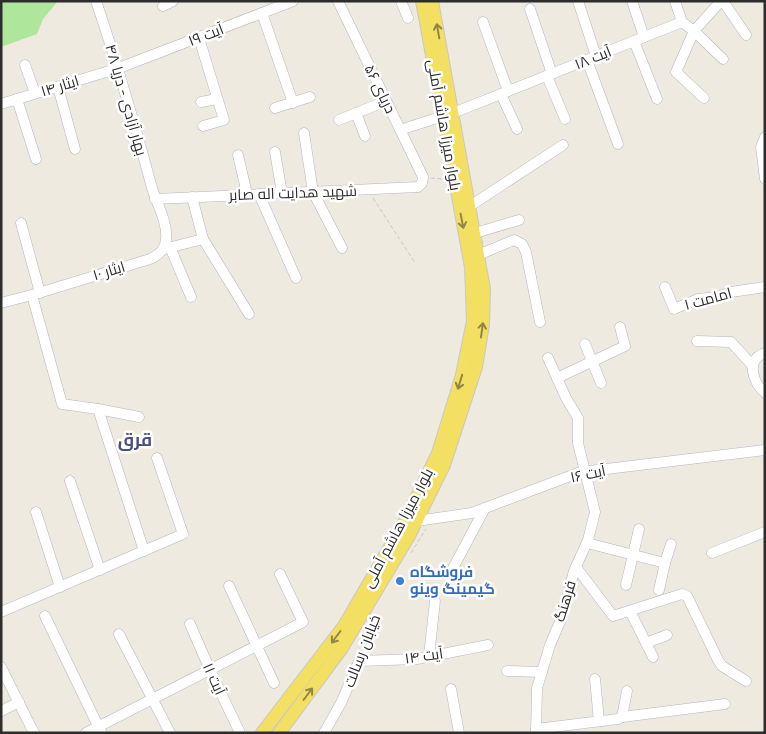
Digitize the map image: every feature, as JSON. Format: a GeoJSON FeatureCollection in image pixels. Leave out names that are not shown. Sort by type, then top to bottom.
{"type":"FeatureCollection","features":[{"type":"Feature","properties":{"kind":"main road","name":"بلوار میرزا هاشم آملی"},"geometry":{"type":"LineString","coordinates":[[422,1],[448,114]]}},
{"type":"Feature","properties":{"kind":"main road","name":"بلوار میرزا هاشم آملی"},"geometry":{"type":"LineString","coordinates":[[279,733],[342,648],[380,575],[438,453],[462,375],[473,321],[471,267],[462,193],[457,177],[432,1]]}},
{"type":"Feature","properties":{"kind":"main road","name":"بلوار میرزا هاشم آملی"},"geometry":{"type":"LineString","coordinates":[[262,733],[344,626],[380,575],[416,521],[444,464],[476,368],[483,325],[484,289],[470,206],[462,193]]}},
{"type":"Feature","properties":{"kind":"street","name":"بهار آزادی - دریا ۴۸"},"geometry":{"type":"LineString","coordinates":[[96,1],[119,68],[155,198]]}},
{"type":"Feature","properties":{"kind":"street","name":"آیت ۱۹"},"geometry":{"type":"LineString","coordinates":[[119,68],[293,1]]}},
{"type":"Feature","properties":{"kind":"street","name":"دریای ۵۶"},"geometry":{"type":"LineString","coordinates":[[338,1],[422,177]]}},
{"type":"Feature","properties":{"kind":"street"},"geometry":{"type":"LineString","coordinates":[[402,1],[408,18]]}},
{"type":"Feature","properties":{"kind":"street"},"geometry":{"type":"LineString","coordinates":[[578,1],[592,58],[618,144]]}},
{"type":"Feature","properties":{"kind":"street"},"geometry":{"type":"LineString","coordinates":[[632,1],[639,39],[657,100]]}},
{"type":"Feature","properties":{"kind":"street"},"geometry":{"type":"LineString","coordinates":[[675,1],[682,22],[723,59]]}},
{"type":"Feature","properties":{"kind":"street"},"geometry":{"type":"LineString","coordinates":[[704,98],[676,72],[694,31],[722,1],[746,35]]}},
{"type":"Feature","properties":{"kind":"street"},"geometry":{"type":"LineString","coordinates":[[530,9],[564,119]]}},
{"type":"Feature","properties":{"kind":"street"},"geometry":{"type":"LineString","coordinates":[[262,13],[292,102]]}},
{"type":"Feature","properties":{"kind":"street"},"geometry":{"type":"LineString","coordinates":[[483,22],[517,129]]}},
{"type":"Feature","properties":{"kind":"street","name":"آیت ۱۸"},"geometry":{"type":"LineString","coordinates":[[400,130],[448,114],[682,22]]}},
{"type":"Feature","properties":{"kind":"street"},"geometry":{"type":"LineString","coordinates":[[199,38],[224,120],[204,126]]}},
{"type":"Feature","properties":{"kind":"street"},"geometry":{"type":"LineString","coordinates":[[25,65],[35,94]]}},
{"type":"Feature","properties":{"kind":"street","name":"ایثار ۱۴"},"geometry":{"type":"LineString","coordinates":[[1,104],[119,68]]}},
{"type":"Feature","properties":{"kind":"street"},"geometry":{"type":"LineString","coordinates":[[58,87],[75,148]]}},
{"type":"Feature","properties":{"kind":"street"},"geometry":{"type":"LineString","coordinates":[[275,108],[310,97]]}},
{"type":"Feature","properties":{"kind":"street"},"geometry":{"type":"LineString","coordinates":[[17,99],[36,159]]}},
{"type":"Feature","properties":{"kind":"street"},"geometry":{"type":"LineString","coordinates":[[201,102],[217,99]]}},
{"type":"Feature","properties":{"kind":"street"},"geometry":{"type":"LineString","coordinates":[[339,120],[386,101]]}},
{"type":"Feature","properties":{"kind":"street"},"geometry":{"type":"LineString","coordinates":[[356,113],[366,136]]}},
{"type":"Feature","properties":{"kind":"street"},"geometry":{"type":"LineString","coordinates":[[304,133],[313,192],[342,248]]}},
{"type":"Feature","properties":{"kind":"street"},"geometry":{"type":"LineString","coordinates":[[765,136],[762,153],[765,179]]}},
{"type":"Feature","properties":{"kind":"street"},"geometry":{"type":"LineString","coordinates":[[470,206],[563,145]]}},
{"type":"Feature","properties":{"kind":"street"},"geometry":{"type":"LineString","coordinates":[[275,152],[282,193]]}},
{"type":"Feature","properties":{"kind":"street"},"geometry":{"type":"LineString","coordinates":[[238,155],[247,194]]}},
{"type":"Feature","properties":{"kind":"street","name":"شهید هدایت اله صابر"},"geometry":{"type":"LineString","coordinates":[[155,198],[418,187],[422,183],[422,177]]}},
{"type":"Feature","properties":{"kind":"street"},"geometry":{"type":"LineString","coordinates":[[258,194],[296,278]]}},
{"type":"Feature","properties":{"kind":"street"},"geometry":{"type":"LineString","coordinates":[[192,197],[203,239],[249,314]]}},
{"type":"Feature","properties":{"kind":"street"},"geometry":{"type":"LineString","coordinates":[[155,198],[166,230],[167,248],[191,297]]}},
{"type":"Feature","properties":{"kind":"street"},"geometry":{"type":"LineString","coordinates":[[475,233],[519,220]]}},
{"type":"Feature","properties":{"kind":"street"},"geometry":{"type":"LineString","coordinates":[[22,223],[36,294],[62,404],[139,417]]}},
{"type":"Feature","properties":{"kind":"street","name":"ایثار ۱۰"},"geometry":{"type":"LineString","coordinates":[[1,303],[150,259],[167,248],[203,239]]}},
{"type":"Feature","properties":{"kind":"street"},"geometry":{"type":"LineString","coordinates":[[478,255],[514,240],[522,244],[526,252],[540,322]]}},
{"type":"Feature","properties":{"kind":"street","name":"امامت ۱"},"geometry":{"type":"LineString","coordinates":[[665,287],[674,308],[698,299],[717,297],[731,292],[765,286]]}},
{"type":"Feature","properties":{"kind":"street"},"geometry":{"type":"LineString","coordinates":[[557,378],[625,346],[620,327]]}},
{"type":"Feature","properties":{"kind":"street"},"geometry":{"type":"LineString","coordinates":[[697,341],[731,342],[753,366]]}},
{"type":"Feature","properties":{"kind":"street"},"geometry":{"type":"LineString","coordinates":[[585,344],[601,383]]}},
{"type":"Feature","properties":{"kind":"street"},"geometry":{"type":"LineString","coordinates":[[765,353],[759,355],[755,360],[752,371],[759,388],[765,392]]}},
{"type":"Feature","properties":{"kind":"street","name":"فرهنگ"},"geometry":{"type":"LineString","coordinates":[[536,731],[537,688],[550,645],[562,617],[576,566],[587,543],[595,512],[578,444],[578,418],[566,398],[548,358]]}},
{"type":"Feature","properties":{"kind":"street"},"geometry":{"type":"LineString","coordinates":[[98,409],[144,551]]}},
{"type":"Feature","properties":{"kind":"street","name":"آیت ۱۶"},"geometry":{"type":"LineString","coordinates":[[416,521],[472,513],[585,472],[765,450]]}},
{"type":"Feature","properties":{"kind":"street"},"geometry":{"type":"LineString","coordinates":[[1,612],[183,534],[158,458]]}},
{"type":"Feature","properties":{"kind":"street"},"geometry":{"type":"LineString","coordinates":[[70,481],[100,570]]}},
{"type":"Feature","properties":{"kind":"street"},"geometry":{"type":"LineString","coordinates":[[451,572],[485,508]]}},
{"type":"Feature","properties":{"kind":"street"},"geometry":{"type":"LineString","coordinates":[[36,512],[60,587]]}},
{"type":"Feature","properties":{"kind":"street"},"geometry":{"type":"LineString","coordinates":[[626,585],[639,529]]}},
{"type":"Feature","properties":{"kind":"street"},"geometry":{"type":"LineString","coordinates":[[712,553],[765,532]]}},
{"type":"Feature","properties":{"kind":"street"},"geometry":{"type":"LineString","coordinates":[[587,543],[665,563]]}},
{"type":"Feature","properties":{"kind":"street"},"geometry":{"type":"LineString","coordinates":[[659,590],[671,544]]}},
{"type":"Feature","properties":{"kind":"street"},"geometry":{"type":"LineString","coordinates":[[576,566],[613,616],[682,594],[687,596],[722,666],[746,681]]}},
{"type":"Feature","properties":{"kind":"street"},"geometry":{"type":"LineString","coordinates":[[86,733],[100,730],[152,699],[303,622],[280,574]]}},
{"type":"Feature","properties":{"kind":"street"},"geometry":{"type":"LineString","coordinates":[[229,586],[274,683]]}},
{"type":"Feature","properties":{"kind":"street"},"geometry":{"type":"LineString","coordinates":[[429,656],[436,601]]}},
{"type":"Feature","properties":{"kind":"street"},"geometry":{"type":"LineString","coordinates":[[630,611],[653,657]]}},
{"type":"Feature","properties":{"kind":"street"},"geometry":{"type":"LineString","coordinates":[[45,616],[100,730]]}},
{"type":"Feature","properties":{"kind":"street","name":"آیت ۱۱"},"geometry":{"type":"LineString","coordinates":[[190,624],[240,733]]}},
{"type":"Feature","properties":{"kind":"street"},"geometry":{"type":"LineString","coordinates":[[119,634],[170,733]]}},
{"type":"Feature","properties":{"kind":"street"},"geometry":{"type":"LineString","coordinates":[[646,643],[667,636]]}},
{"type":"Feature","properties":{"kind":"street","name":"آيت ۱۴"},"geometry":{"type":"LineString","coordinates":[[359,661],[417,659],[488,645]]}},
{"type":"Feature","properties":{"kind":"street","name":"خیابان رسالت"},"geometry":{"type":"LineString","coordinates":[[324,733],[341,703],[359,661]]}},
{"type":"Feature","properties":{"kind":"street"},"geometry":{"type":"LineString","coordinates":[[1,667],[34,733]]}},
{"type":"Feature","properties":{"kind":"street"},"geometry":{"type":"LineString","coordinates":[[507,671],[542,672]]}},
{"type":"Feature","properties":{"kind":"street"},"geometry":{"type":"LineString","coordinates":[[595,679],[599,721]]}},
{"type":"Feature","properties":{"kind":"street"},"geometry":{"type":"LineString","coordinates":[[451,689],[459,733]]}},
{"type":"Feature","properties":{"kind":"street"},"geometry":{"type":"LineString","coordinates":[[622,717],[627,692]]}},
{"type":"Feature","properties":{"kind":"street"},"geometry":{"type":"LineString","coordinates":[[1,710],[19,702]]}},
{"type":"Feature","properties":{"kind":"street"},"geometry":{"type":"LineString","coordinates":[[536,731],[622,717],[724,704]]}},
{"type":"Feature","properties":{"kind":"path"},"geometry":{"type":"LineString","coordinates":[[422,177],[457,177]]}},
{"type":"Feature","properties":{"kind":"path"},"geometry":{"type":"LineString","coordinates":[[367,189],[415,263]]}},
{"type":"Feature","properties":{"kind":"path"},"geometry":{"type":"LineString","coordinates":[[408,558],[432,519]]}},
{"type":"Feature","properties":{"kind":"path","name":"خیابان رسالت"},"geometry":{"type":"LineString","coordinates":[[359,661],[370,621]]}},
{"type":"Feature","properties":{"kind":"green space"},"geometry":{"type":"Polygon","coordinates":[[[1,1],[58,1],[43,19],[37,34],[1,47],[1,1]]]}},
{"type":"Feature","properties":{"kind":"place","name":"فروشگاه گیمینگ وینو"},"geometry":{"type":"Point","coordinates":[400,581]}},
{"type":"Feature","properties":{"kind":"district","name":"قرق"},"geometry":{"type":"Point","coordinates":[135,440]}}]}
